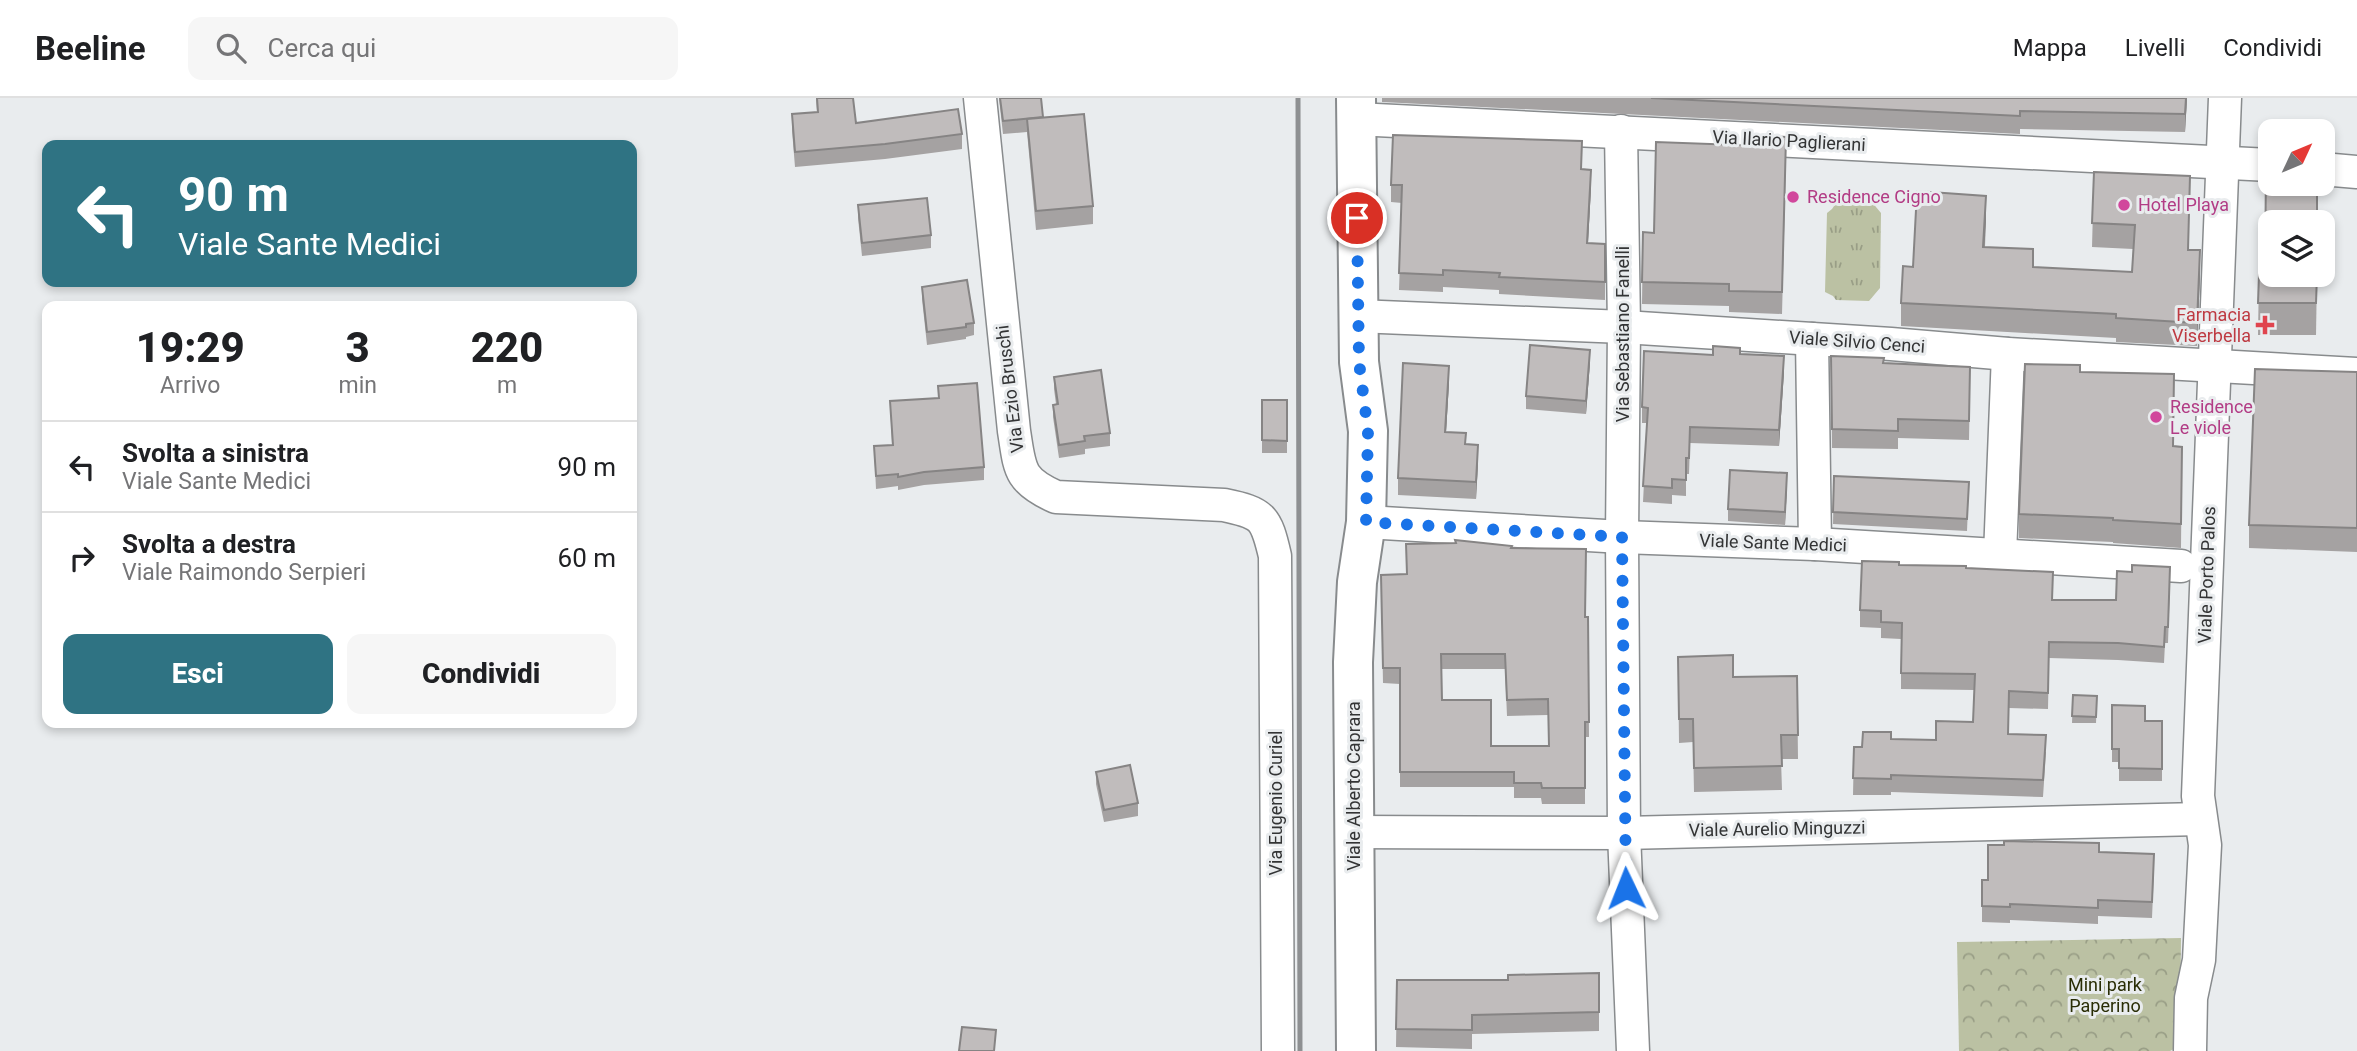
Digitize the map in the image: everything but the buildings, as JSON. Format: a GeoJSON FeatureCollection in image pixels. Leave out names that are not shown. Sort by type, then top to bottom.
{"type":"FeatureCollection","features":[{"type":"Feature","properties":{"kind":"street","name":"Via Ezio Bruschi"},"geometry":{"type":"LineString","coordinates":[[980,98],[1014,431],[1020,466],[1034,487],[1056,497],[1224,505],[1251,511],[1268,526],[1275,556]]}},
{"type":"Feature","properties":{"kind":"street","name":"Viale Porto Palos"},"geometry":{"type":"LineString","coordinates":[[2190,1051],[2191,998],[2199,961],[2205,845],[2199,796],[2225,98]]}},
{"type":"Feature","properties":{"kind":"street","name":"Via Ilario Paglierani"},"geometry":{"type":"LineString","coordinates":[[1356,108],[1621,131],[2258,164]]}},
{"type":"Feature","properties":{"kind":"street","name":"Viale Alberto Caprara"},"geometry":{"type":"LineString","coordinates":[[1356,108],[1357,316],[1359,362],[1368,431],[1366,522],[1357,582],[1353,662],[1356,1051]]}},
{"type":"Feature","properties":{"kind":"street","name":"Via Sebastiano Fanelli"},"geometry":{"type":"LineString","coordinates":[[1621,131],[1624,327],[1624,833],[1633,1051]]}},
{"type":"Feature","properties":{"kind":"street"},"geometry":{"type":"LineString","coordinates":[[2335,170],[2357,172]]}},
{"type":"Feature","properties":{"kind":"street","name":"Viale Silvio Cenci"},"geometry":{"type":"LineString","coordinates":[[1357,316],[1624,327],[2008,354],[2357,374]]}},
{"type":"Feature","properties":{"kind":"street"},"geometry":{"type":"LineString","coordinates":[[1812,339],[1815,544]]}},
{"type":"Feature","properties":{"kind":"street"},"geometry":{"type":"LineString","coordinates":[[2000,555],[2008,354]]}},
{"type":"Feature","properties":{"kind":"street","name":"Viale Sante Medici"},"geometry":{"type":"LineString","coordinates":[[1366,522],[1622,537],[1815,544],[2180,566]]}},
{"type":"Feature","properties":{"kind":"street","name":"Via Eugenio Curiel"},"geometry":{"type":"LineString","coordinates":[[1275,556],[1278,1051]]}},
{"type":"Feature","properties":{"kind":"street","name":"Viale Aurelio Minguzzi"},"geometry":{"type":"LineString","coordinates":[[1354,832],[1624,833],[2200,818]]}},
{"type":"Feature","properties":{"kind":"green space"},"geometry":{"type":"Polygon","coordinates":[[[1839,199],[1871,201],[1881,213],[1880,288],[1869,301],[1836,300],[1825,292],[1827,213],[1839,199]]]}},
{"type":"Feature","properties":{"kind":"green space","name":"Mini park Paperino"},"geometry":{"type":"Polygon","coordinates":[[[2181,938],[2180,1046],[2170,1051],[1959,1051],[1957,942],[2181,938]]]}},
{"type":"Feature","properties":{"kind":"railway"},"geometry":{"type":"LineString","coordinates":[[1298,98],[1300,1051]]}},
{"type":"Feature","properties":{"kind":"place","name":"Residence Cigno"},"geometry":{"type":"Point","coordinates":[1793,197]}},
{"type":"Feature","properties":{"kind":"place","name":"Hotel Playa"},"geometry":{"type":"Point","coordinates":[2124,205]}},
{"type":"Feature","properties":{"kind":"place","name":"Farmacia Viserbella"},"geometry":{"type":"Point","coordinates":[2265,325]}},
{"type":"Feature","properties":{"kind":"place","name":"Residence Le viole"},"geometry":{"type":"Point","coordinates":[2156,417]}},
{"type":"Feature","properties":{"kind":"route"},"geometry":{"type":"LineString","coordinates":[[1357,218],[1359,362],[1368,431],[1366,522],[1622,537],[1626,888]]}}]}
